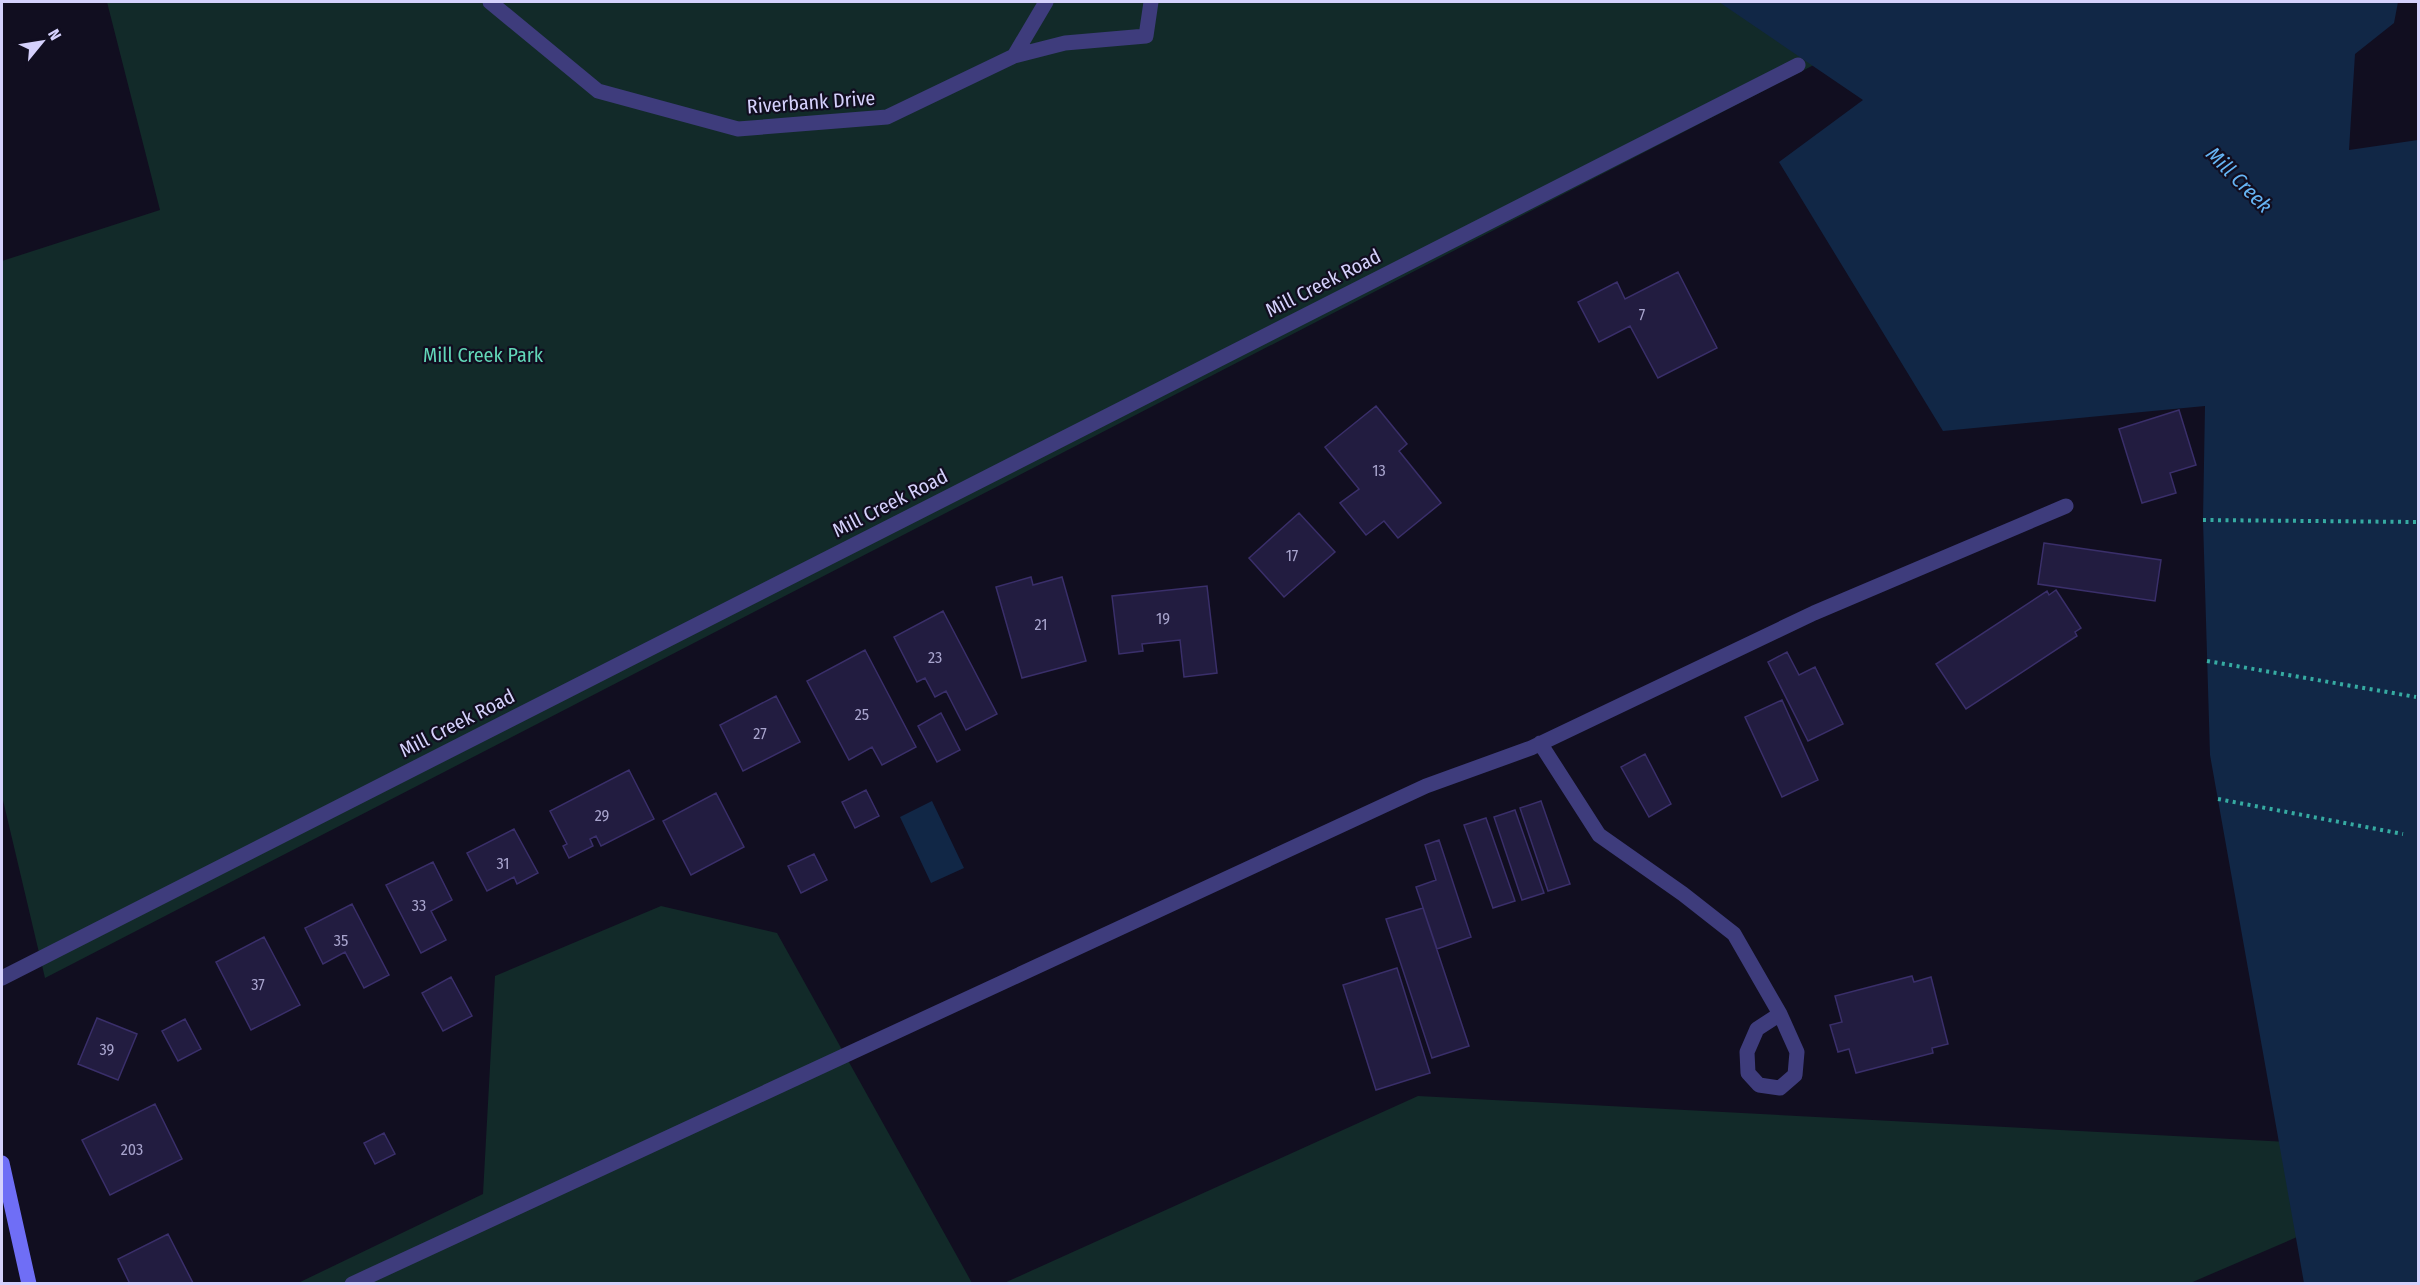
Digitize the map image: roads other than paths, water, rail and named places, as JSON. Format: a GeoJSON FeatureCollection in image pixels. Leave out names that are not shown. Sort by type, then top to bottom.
{"type":"FeatureCollection","features":[{"type":"Feature","properties":{"kind":"main road"},"geometry":{"type":"LineString","coordinates":[[2,1163],[29,1284]]}},
{"type":"Feature","properties":{"kind":"street","name":"Riverbank Drive"},"geometry":{"type":"LineString","coordinates":[[490,2],[598,91],[738,129],[887,117],[1014,56],[1065,43],[1146,36],[1151,2]]}},
{"type":"Feature","properties":{"kind":"street"},"geometry":{"type":"LineString","coordinates":[[1014,56],[1046,2]]}},
{"type":"Feature","properties":{"kind":"street","name":"Mill Creek Road"},"geometry":{"type":"LineString","coordinates":[[2,978],[1798,65]]}},
{"type":"Feature","properties":{"kind":"street"},"geometry":{"type":"LineString","coordinates":[[352,1284],[1425,786],[1540,744],[1814,613],[2066,506]]}},
{"type":"Feature","properties":{"kind":"street"},"geometry":{"type":"LineString","coordinates":[[1540,744],[1599,835],[1683,894],[1734,934],[1780,1014],[1797,1052],[1795,1075],[1780,1088],[1759,1085],[1748,1073],[1747,1052],[1757,1029],[1780,1014]]}},
{"type":"Feature","properties":{"kind":"water","name":"Mill Creek"},"geometry":{"type":"Polygon","coordinates":[[[1719,2],[2398,2],[2394,23],[2355,54],[2349,150],[2418,140],[2418,1283],[2304,1283],[2210,755],[2203,520],[2205,406],[1943,431],[1779,162],[1863,100],[1719,2]]]}},
{"type":"Feature","properties":{"kind":"water"},"geometry":{"type":"Polygon","coordinates":[[[932,801],[964,868],[931,883],[900,817],[932,801]]]}},
{"type":"Feature","properties":{"kind":"park label","name":"Mill Creek Park"},"geometry":{"type":"Point","coordinates":[483,355]}}]}
